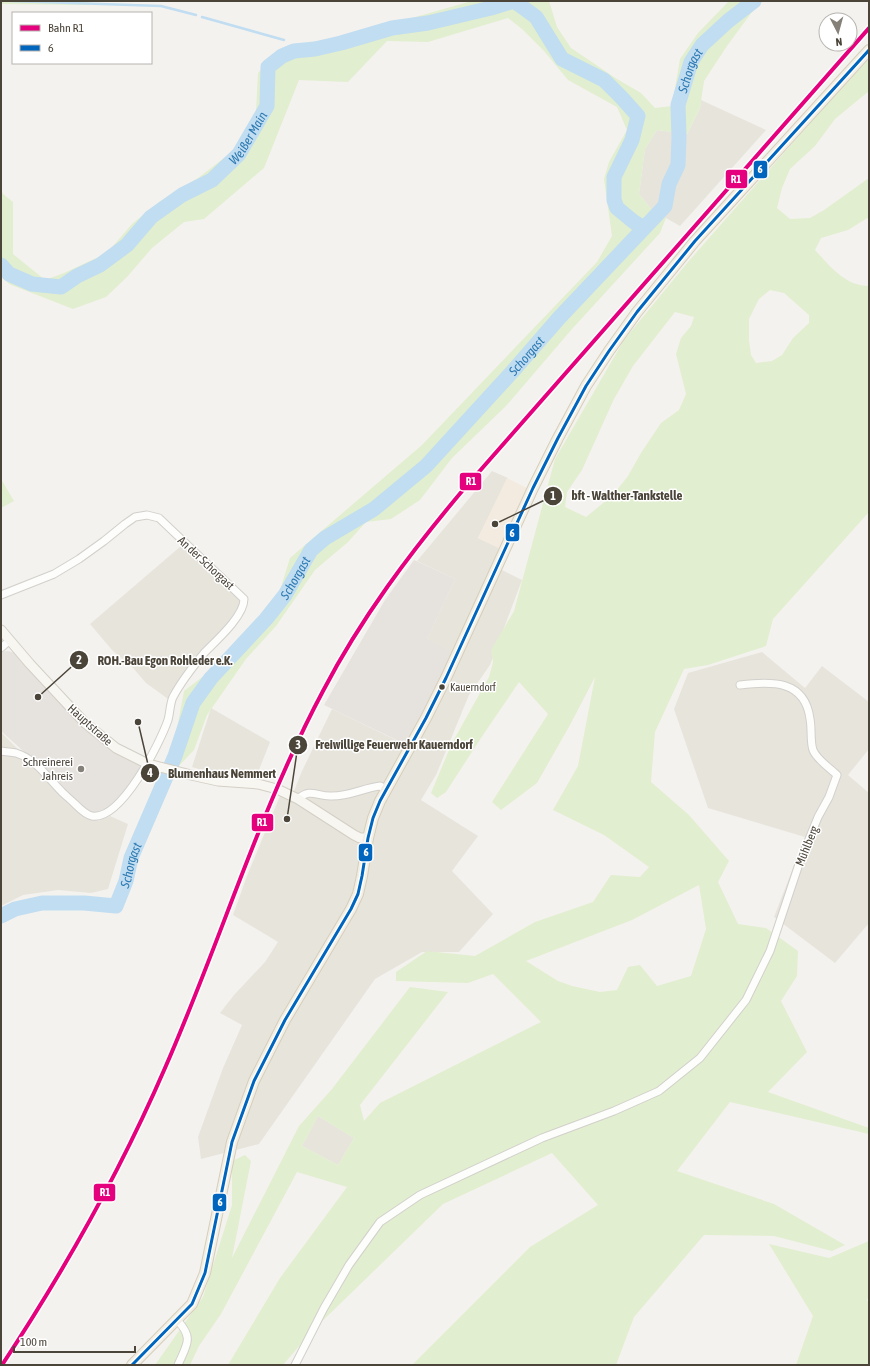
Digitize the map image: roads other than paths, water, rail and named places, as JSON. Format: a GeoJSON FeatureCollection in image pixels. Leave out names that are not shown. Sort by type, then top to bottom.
{"type":"FeatureCollection","features":[{"type":"Feature","properties":{"kind":"main road"},"geometry":{"type":"LineString","coordinates":[[132,1365],[192,1304],[205,1273],[232,1142],[254,1081],[269,1051],[351,910],[358,894],[373,818],[386,789],[426,718],[446,678],[534,488],[558,438],[586,386],[637,312],[695,241],[869,50]]}},
{"type":"Feature","properties":{"kind":"main road","name":"Hauptstraße"},"geometry":{"type":"LineString","coordinates":[[1,630],[85,723],[116,748],[148,764],[218,781],[258,784],[272,788],[298,799],[354,835],[360,838],[368,838]]}},
{"type":"Feature","properties":{"kind":"street","name":"An der Schorgast"},"geometry":{"type":"LineString","coordinates":[[1,595],[54,574],[98,546],[125,524],[135,518],[147,515],[159,518],[244,599],[244,605],[233,621],[225,632],[205,653],[173,698],[168,719],[148,764]]}},
{"type":"Feature","properties":{"kind":"street"},"geometry":{"type":"LineString","coordinates":[[1,648],[10,640]]}},
{"type":"Feature","properties":{"kind":"street","name":"Mühlberg"},"geometry":{"type":"LineString","coordinates":[[295,1365],[324,1308],[349,1265],[380,1222],[420,1195],[542,1138],[660,1091],[700,1058],[746,1000],[770,951],[799,864],[818,816],[829,797],[837,775],[817,757],[813,750],[810,719],[807,707],[804,700],[797,692],[791,687],[772,683],[740,685]]}},
{"type":"Feature","properties":{"kind":"street"},"geometry":{"type":"LineString","coordinates":[[1,751],[16,753],[31,761],[84,812],[92,816],[101,816],[112,809],[128,792],[148,764]]}},
{"type":"Feature","properties":{"kind":"street"},"geometry":{"type":"LineString","coordinates":[[298,799],[304,794],[311,792],[331,796],[349,795],[380,786],[386,789]]}},
{"type":"Feature","properties":{"kind":"street"},"geometry":{"type":"LineString","coordinates":[[177,1320],[185,1329],[188,1336],[187,1344],[178,1365]]}},
{"type":"Feature","properties":{"kind":"waterway"},"geometry":{"type":"LineString","coordinates":[[11,1],[161,6],[196,15]]}},
{"type":"Feature","properties":{"kind":"waterway","name":"Schorgast"},"geometry":{"type":"LineString","coordinates":[[514,1],[536,17],[562,59],[604,80],[638,116],[632,140],[614,177],[614,200],[617,208],[644,228]]}},
{"type":"Feature","properties":{"kind":"waterway","name":"Weißer Main"},"geometry":{"type":"LineString","coordinates":[[1,265],[9,274],[32,284],[61,287],[77,276],[100,265],[127,245],[151,217],[182,195],[212,180],[239,154],[267,106],[268,67],[282,56],[294,51],[315,49],[392,28],[428,23],[514,1]]}},
{"type":"Feature","properties":{"kind":"waterway","name":"Schorgast"},"geometry":{"type":"LineString","coordinates":[[1,916],[15,909],[42,903],[84,903],[116,906],[126,881],[131,858],[175,756],[193,703],[211,678],[266,619],[285,595],[311,550],[325,538],[374,509],[426,466],[559,318],[665,206],[669,184],[678,165],[678,105],[691,62],[702,45],[728,21],[754,1]]}},
{"type":"Feature","properties":{"kind":"waterway"},"geometry":{"type":"LineString","coordinates":[[202,17],[284,40]]}},
{"type":"Feature","properties":{"kind":"rail line","name":"R1"},"geometry":{"type":"LineString","coordinates":[[2,1365],[47,1294],[90,1220],[148,1107],[185,1021],[259,830],[279,783],[323,691],[353,638],[405,562],[463,490],[869,28]]}},
{"type":"Feature","properties":{"kind":"place","name":"bft - Walther-Tankstelle"},"geometry":{"type":"Point","coordinates":[495,524]}},
{"type":"Feature","properties":{"kind":"place","name":"Kauerndorf"},"geometry":{"type":"Point","coordinates":[442,687]}},
{"type":"Feature","properties":{"kind":"place","name":"ROH.-Bau Egon Rohleder e.K."},"geometry":{"type":"Point","coordinates":[38,697]}},
{"type":"Feature","properties":{"kind":"place","name":"Blumenhaus Nemmert"},"geometry":{"type":"Point","coordinates":[138,722]}},
{"type":"Feature","properties":{"kind":"place","name":"Schreinerei Jahreis"},"geometry":{"type":"Point","coordinates":[81,769]}},
{"type":"Feature","properties":{"kind":"place","name":"Freiwillige Feuerwehr Kauerndorf"},"geometry":{"type":"Point","coordinates":[287,819]}}]}
